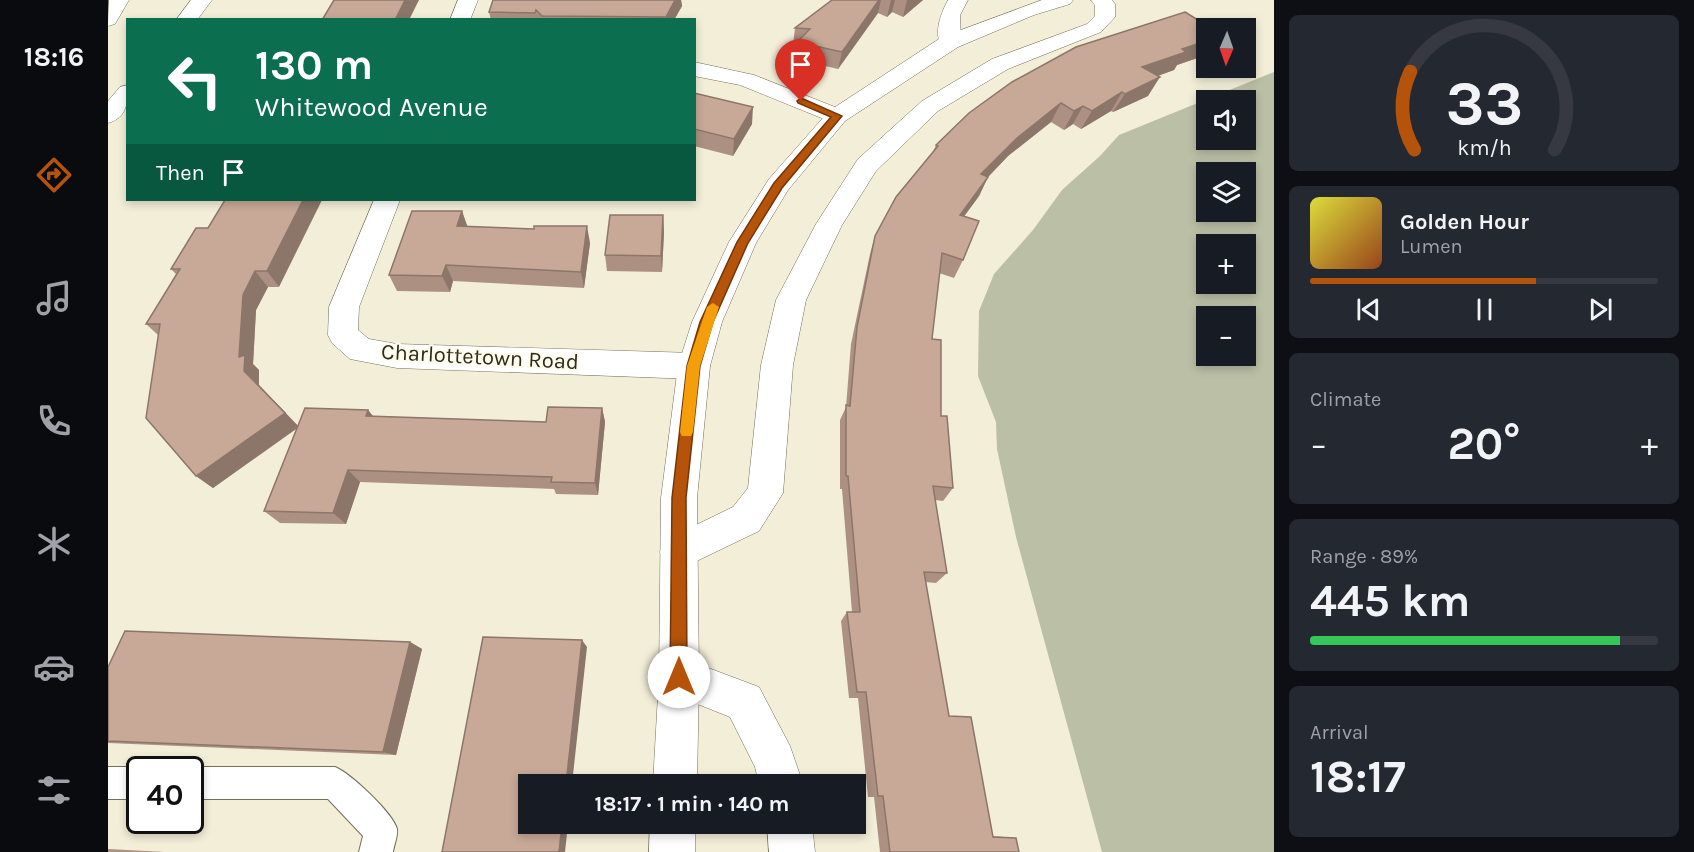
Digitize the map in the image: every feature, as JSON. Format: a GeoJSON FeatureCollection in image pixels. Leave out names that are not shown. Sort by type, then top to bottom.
{"type":"FeatureCollection","features":[{"type":"Feature","properties":{"kind":"street"},"geometry":{"type":"LineString","coordinates":[[108,20],[119,0]]}},
{"type":"Feature","properties":{"kind":"street"},"geometry":{"type":"LineString","coordinates":[[188,18],[202,0]]}},
{"type":"Feature","properties":{"kind":"street"},"geometry":{"type":"LineString","coordinates":[[461,18],[468,0]]}},
{"type":"Feature","properties":{"kind":"street"},"geometry":{"type":"LineString","coordinates":[[950,42],[950,15],[958,0]]}},
{"type":"Feature","properties":{"kind":"street"},"geometry":{"type":"LineString","coordinates":[[675,774],[679,677],[679,498],[694,366],[706,322],[742,242],[778,185],[837,116],[950,42],[1027,10],[1063,0]]}},
{"type":"Feature","properties":{"kind":"street"},"geometry":{"type":"LineString","coordinates":[[678,552],[746,519],[765,493],[777,365],[791,300],[829,224],[867,165],[930,106],[1000,64],[1094,28],[1105,18],[1105,4],[1101,0]]}},
{"type":"Feature","properties":{"kind":"street"},"geometry":{"type":"LineString","coordinates":[[696,69],[746,80],[837,116]]}},
{"type":"Feature","properties":{"kind":"street"},"geometry":{"type":"LineString","coordinates":[[108,116],[126,94]]}},
{"type":"Feature","properties":{"kind":"street","name":"Charlottetown Road"},"geometry":{"type":"LineString","coordinates":[[387,201],[344,307],[343,335],[361,350],[398,356],[694,366]]}},
{"type":"Feature","properties":{"kind":"street"},"geometry":{"type":"LineString","coordinates":[[679,677],[744,702],[775,761],[778,774]]}},
{"type":"Feature","properties":{"kind":"street"},"geometry":{"type":"LineString","coordinates":[[672,852],[673,834]]}},
{"type":"Feature","properties":{"kind":"street"},"geometry":{"type":"LineString","coordinates":[[791,834],[792,852]]}},
{"type":"Feature","properties":{"kind":"lane"},"geometry":{"type":"LineString","coordinates":[[108,783],[126,783]]}},
{"type":"Feature","properties":{"kind":"lane"},"geometry":{"type":"LineString","coordinates":[[204,783],[335,783],[381,831],[376,852]]}},
{"type":"Feature","properties":{"kind":"green space"},"geometry":{"type":"Polygon","coordinates":[[[1274,72],[1274,852],[1102,852],[1016,537],[997,449],[996,422],[978,376],[979,311],[994,274],[1033,230],[1062,190],[1100,156],[1119,135],[1196,104],[1196,150],[1256,150],[1256,90],[1230,90],[1274,72]]]}},
{"type":"Feature","properties":{"kind":"building"},"geometry":{"type":"Polygon","coordinates":[[[334,0],[405,0],[396,18],[323,18],[334,0]]]}},
{"type":"Feature","properties":{"kind":"building"},"geometry":{"type":"Polygon","coordinates":[[[493,0],[675,0],[666,17],[542,16],[536,10],[535,13],[489,12],[493,0]]]}},
{"type":"Feature","properties":{"kind":"building"},"geometry":{"type":"Polygon","coordinates":[[[832,0],[879,0],[842,52],[797,42],[810,29],[795,28],[832,0]]]}},
{"type":"Feature","properties":{"kind":"building"},"geometry":{"type":"Polygon","coordinates":[[[1185,12],[1196,19],[1196,44],[1182,49],[1186,52],[1142,67],[1160,77],[1125,94],[1122,92],[1092,111],[1083,106],[1074,111],[1061,103],[1017,138],[981,174],[988,177],[960,215],[979,221],[963,260],[942,253],[932,339],[941,340],[941,416],[947,416],[953,488],[933,486],[947,573],[924,572],[949,716],[971,717],[993,837],[1016,838],[1019,852],[890,852],[883,796],[878,796],[866,692],[857,692],[847,612],[860,612],[848,476],[846,476],[846,405],[850,406],[857,327],[875,236],[896,197],[938,146],[936,145],[969,113],[1012,82],[1076,47],[1185,12]]]}},
{"type":"Feature","properties":{"kind":"building"},"geometry":{"type":"Polygon","coordinates":[[[696,93],[753,107],[734,139],[696,130],[696,93]]]}},
{"type":"Feature","properties":{"kind":"building"},"geometry":{"type":"Polygon","coordinates":[[[224,201],[302,201],[267,271],[255,271],[243,295],[239,357],[245,355],[244,371],[285,413],[196,476],[146,418],[160,324],[146,324],[180,269],[171,269],[196,228],[208,228],[224,201]]]}},
{"type":"Feature","properties":{"kind":"building"},"geometry":{"type":"Polygon","coordinates":[[[412,211],[462,211],[457,226],[534,229],[534,226],[587,226],[581,272],[446,265],[442,276],[389,275],[412,211]]]}},
{"type":"Feature","properties":{"kind":"building"},"geometry":{"type":"Polygon","coordinates":[[[610,215],[663,215],[661,256],[605,255],[610,215]]]}},
{"type":"Feature","properties":{"kind":"building"},"geometry":{"type":"Polygon","coordinates":[[[548,407],[602,408],[595,483],[551,482],[552,477],[348,470],[333,513],[264,511],[305,408],[368,410],[366,416],[546,422],[548,407]]]}},
{"type":"Feature","properties":{"kind":"building"},"geometry":{"type":"Polygon","coordinates":[[[125,631],[410,642],[383,752],[108,741],[108,667],[125,631]]]}},
{"type":"Feature","properties":{"kind":"building"},"geometry":{"type":"Polygon","coordinates":[[[483,637],[582,640],[567,774],[518,774],[518,834],[561,834],[559,852],[442,852],[483,637]]]}},
{"type":"Feature","properties":{"kind":"slow traffic"},"geometry":{"type":"LineString","coordinates":[[687,432],[694,366],[706,322],[713,307]]}},
{"type":"Feature","properties":{"kind":"route"},"geometry":{"type":"LineString","coordinates":[[679,677],[679,498],[694,366],[706,322],[742,242],[778,185],[837,116],[801,101]]}}]}
